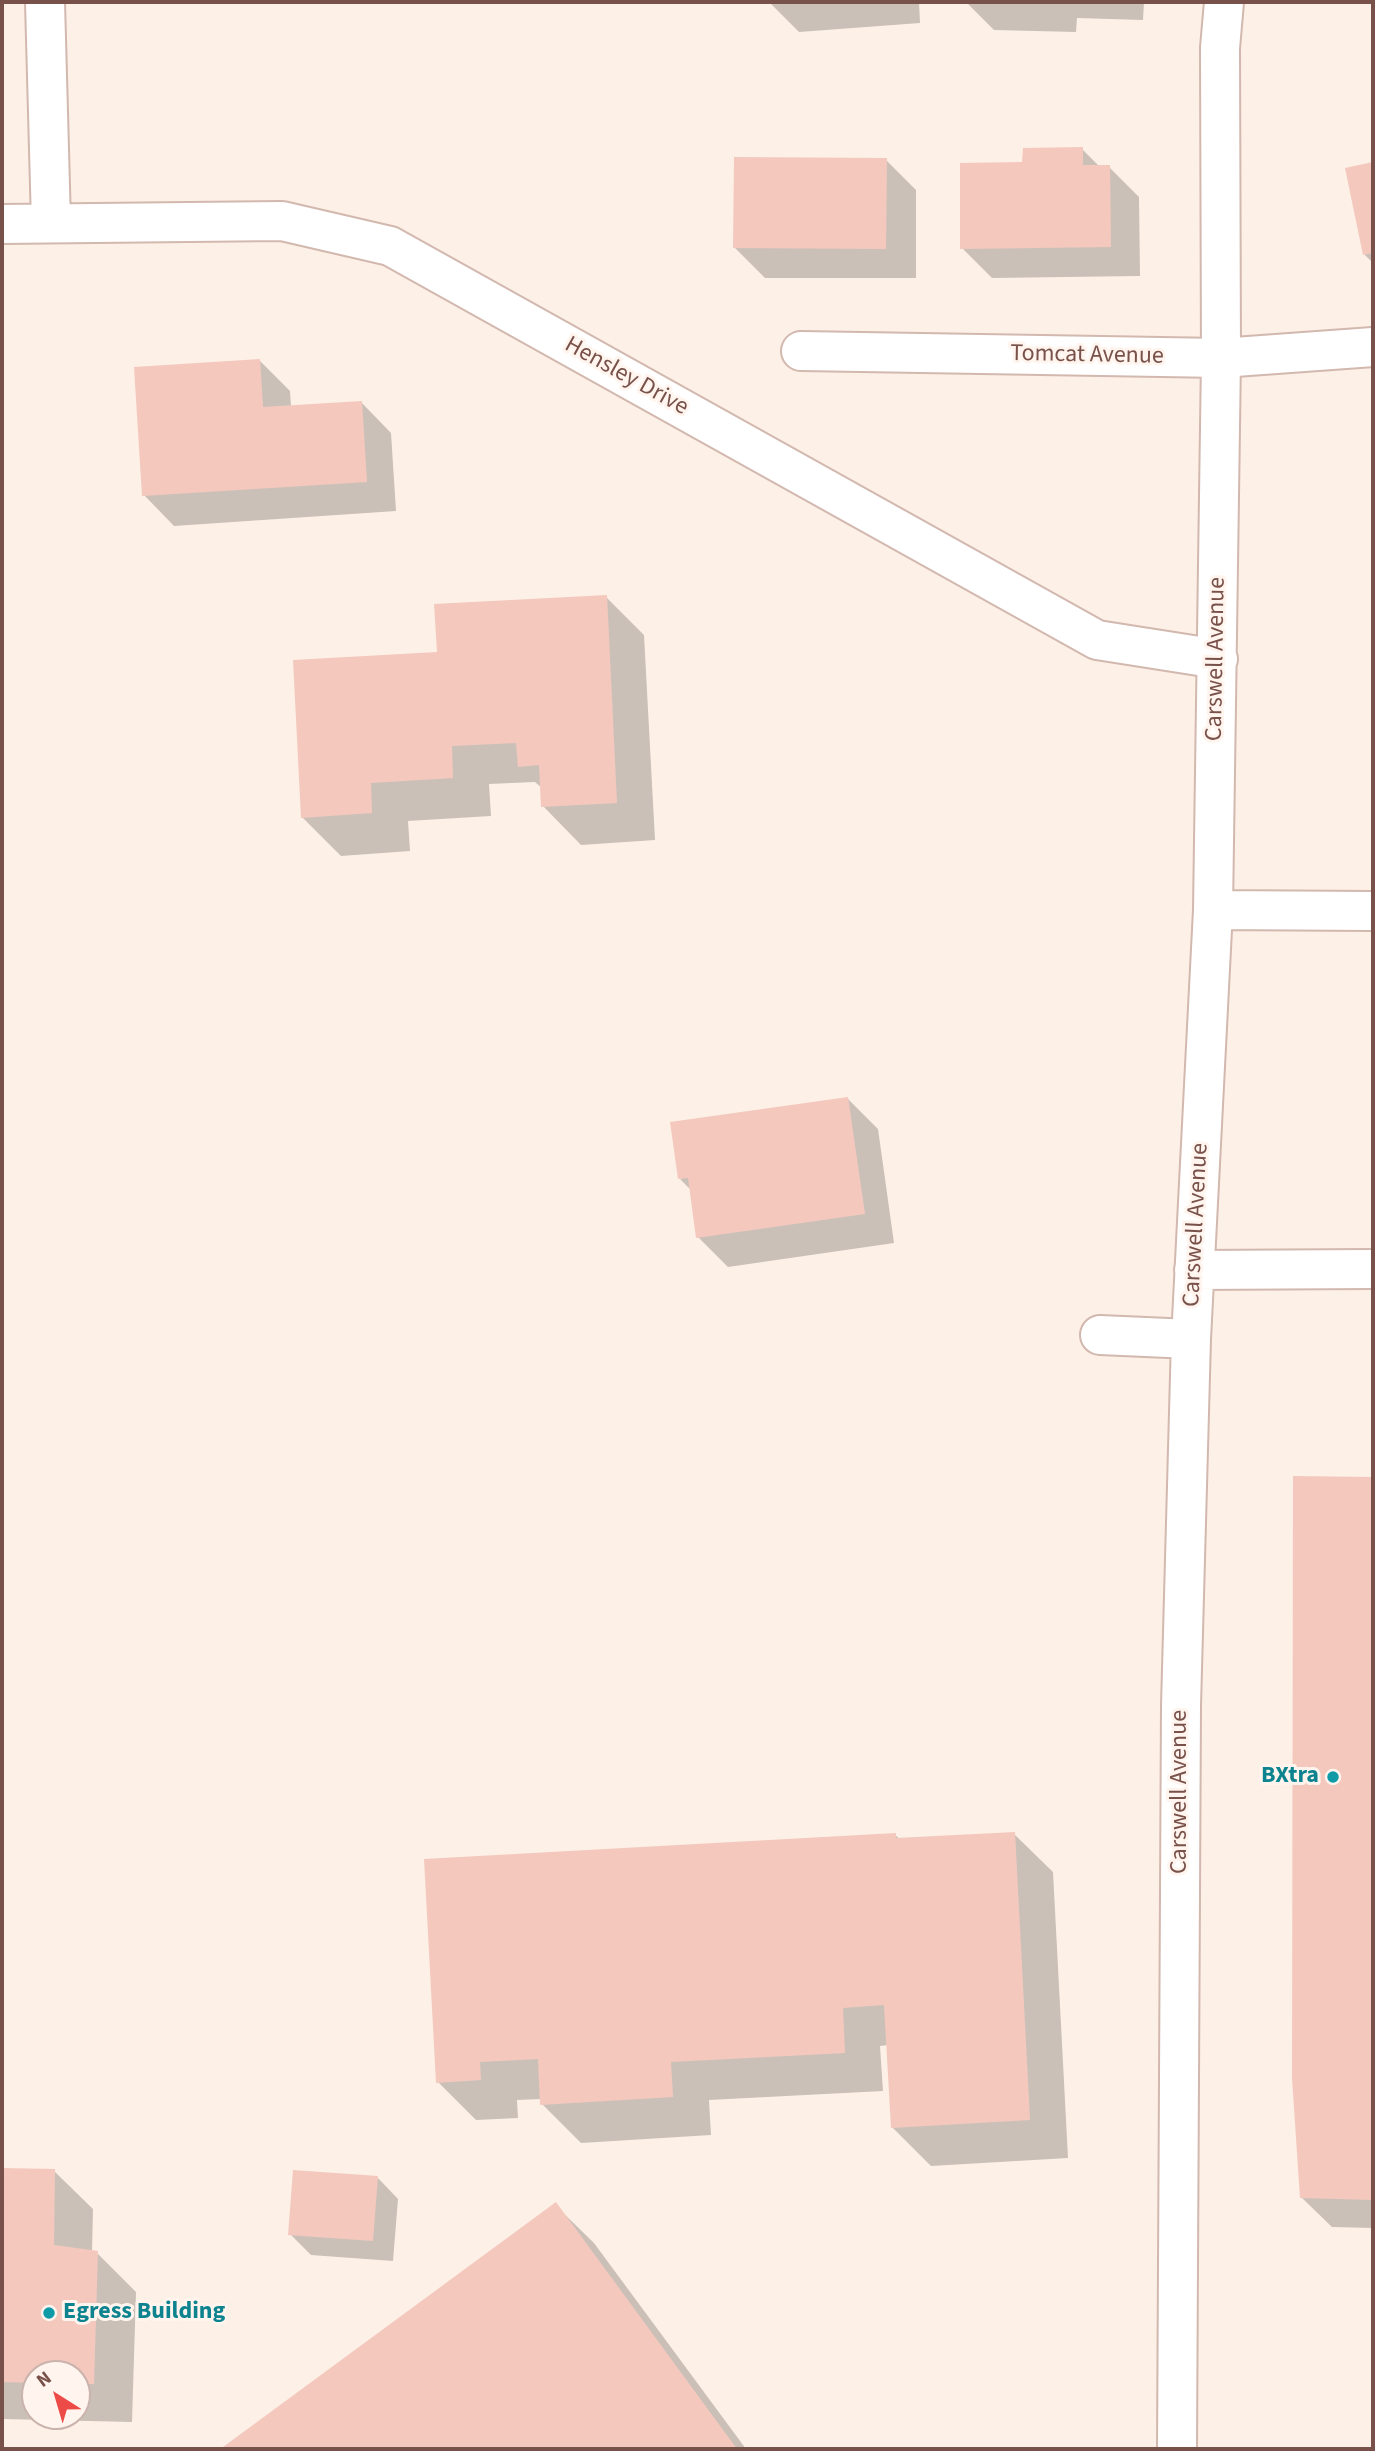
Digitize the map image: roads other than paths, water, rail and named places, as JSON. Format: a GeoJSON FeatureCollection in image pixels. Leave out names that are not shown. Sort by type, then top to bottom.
{"type":"FeatureCollection","features":[{"type":"Feature","properties":{"kind":"street"},"geometry":{"type":"LineString","coordinates":[[45,2],[51,223]]}},
{"type":"Feature","properties":{"kind":"street","name":"Carswell Avenue"},"geometry":{"type":"LineString","coordinates":[[1177,2449],[1181,1720],[1191,1339],[1213,911],[1221,358],[1220,48],[1224,2]]}},
{"type":"Feature","properties":{"kind":"street","name":"Hensley Drive"},"geometry":{"type":"LineString","coordinates":[[2,225],[282,221],[390,246],[1097,640],[1218,659]]}},
{"type":"Feature","properties":{"kind":"street","name":"Tomcat Avenue"},"geometry":{"type":"LineString","coordinates":[[801,351],[1221,358],[1373,346]]}},
{"type":"Feature","properties":{"kind":"street"},"geometry":{"type":"LineString","coordinates":[[1213,911],[1373,911]]}},
{"type":"Feature","properties":{"kind":"street"},"geometry":{"type":"LineString","coordinates":[[1194,1270],[1373,1269]]}},
{"type":"Feature","properties":{"kind":"street"},"geometry":{"type":"LineString","coordinates":[[1100,1335],[1191,1339]]}},
{"type":"Feature","properties":{"kind":"place","name":"BXtra"},"geometry":{"type":"Point","coordinates":[1333,1777]}},
{"type":"Feature","properties":{"kind":"place","name":"Egress Building"},"geometry":{"type":"Point","coordinates":[49,2313]}}]}
